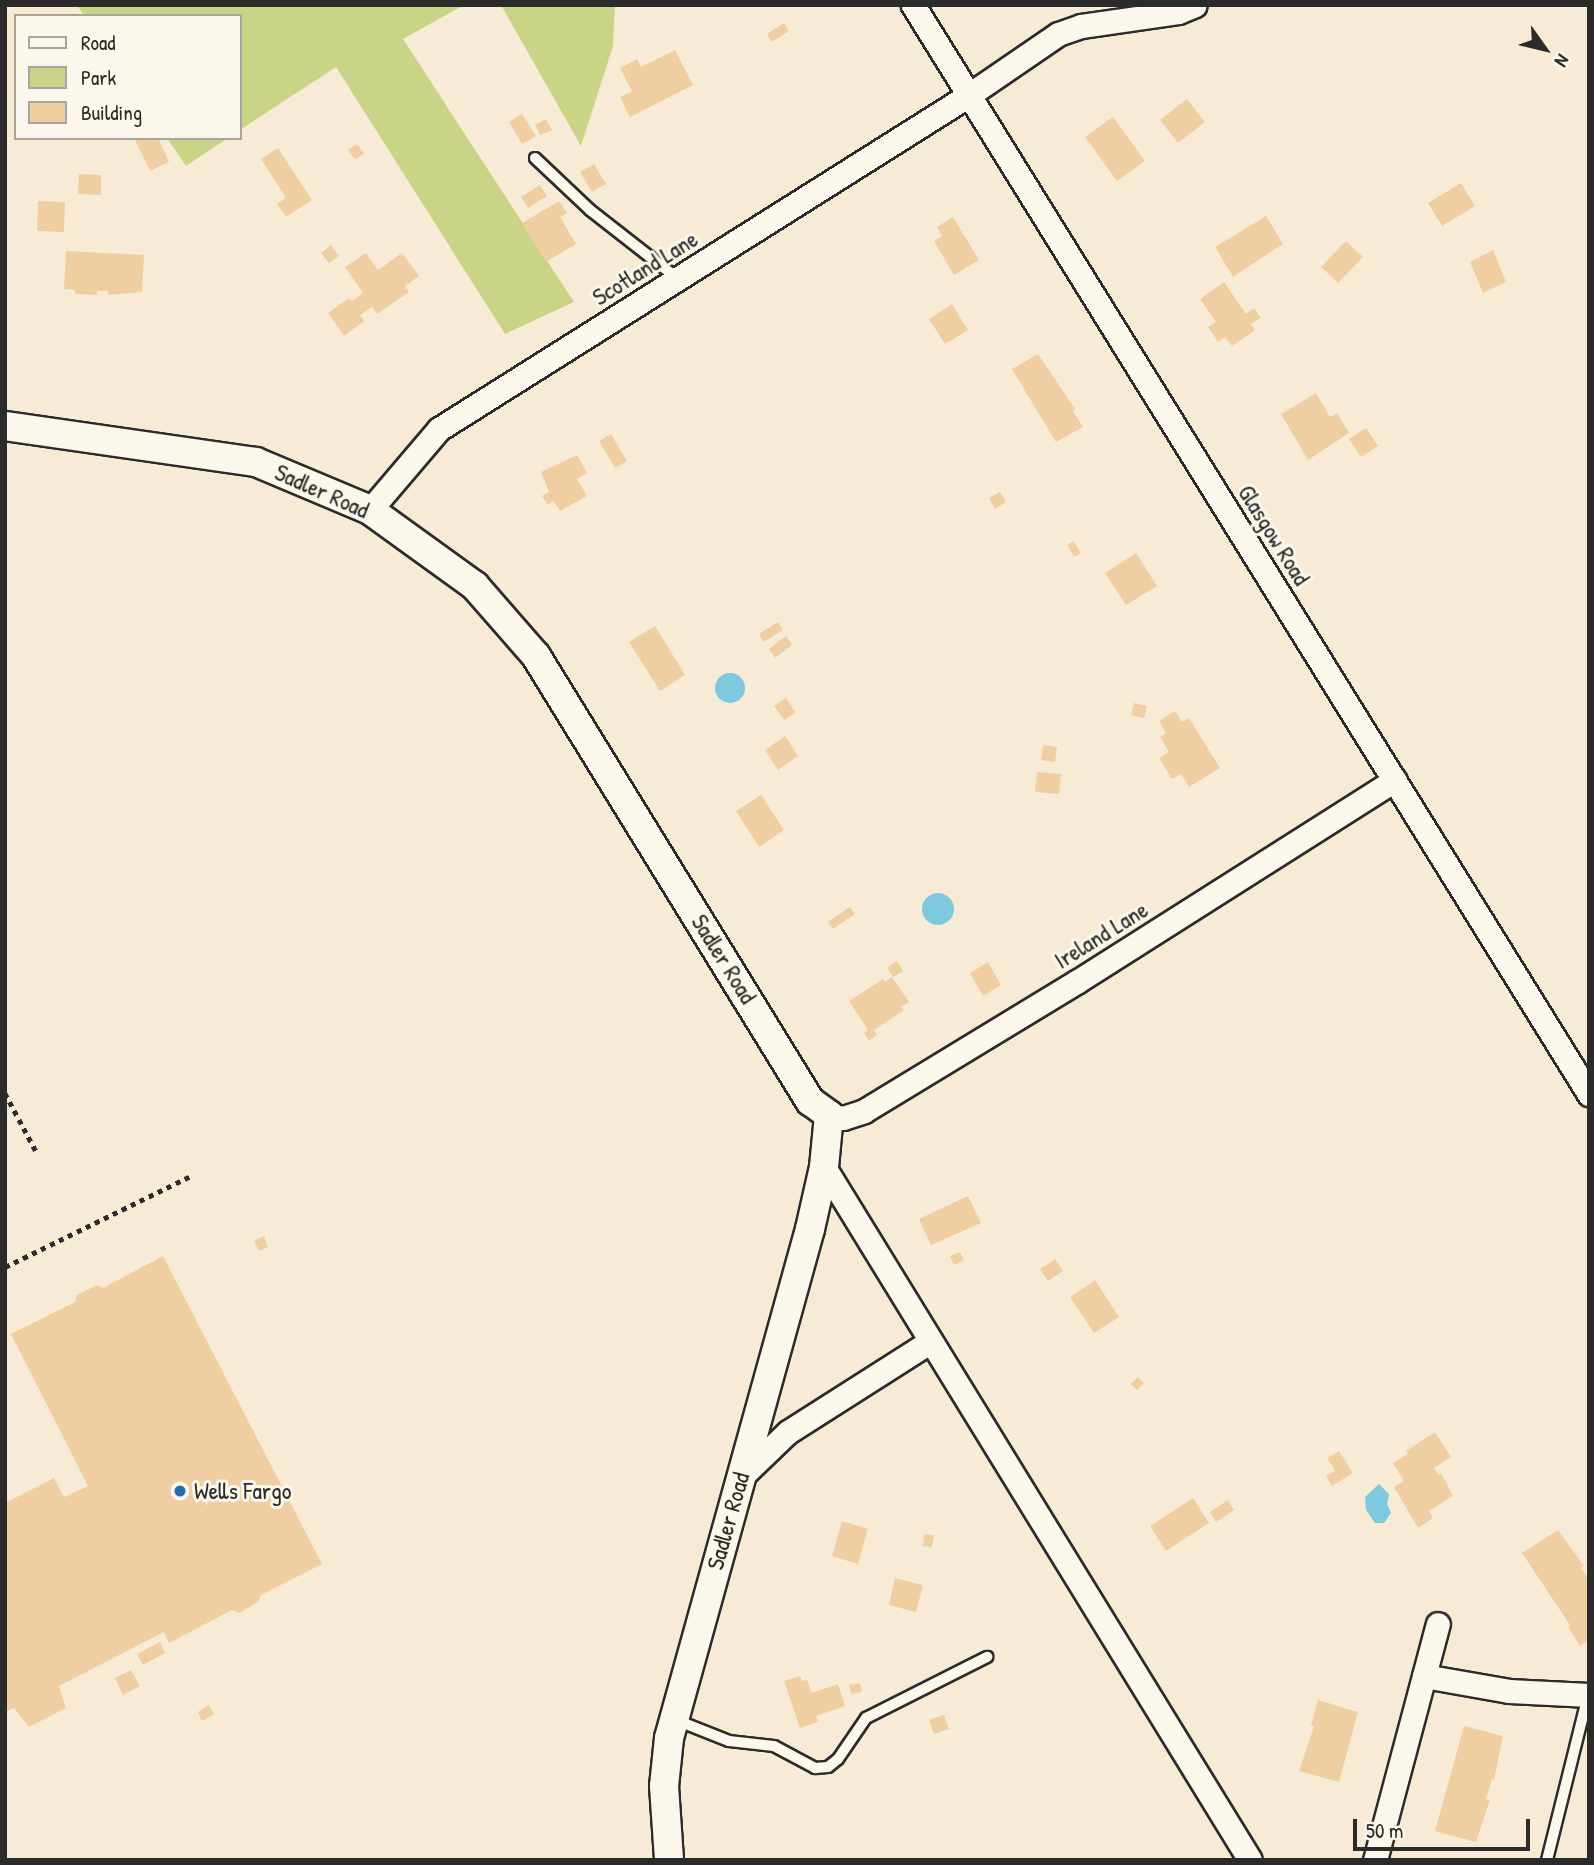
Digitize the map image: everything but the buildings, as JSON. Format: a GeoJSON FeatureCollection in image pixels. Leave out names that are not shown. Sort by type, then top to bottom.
{"type":"FeatureCollection","features":[{"type":"Feature","properties":{"kind":"street","name":"Glasgow Road"},"geometry":{"type":"LineString","coordinates":[[913,5],[1589,1094]]}},
{"type":"Feature","properties":{"kind":"street","name":"Scotland Lane"},"geometry":{"type":"LineString","coordinates":[[370,510],[439,429],[969,95],[1058,34],[1081,26],[1178,12],[1195,5]]}},
{"type":"Feature","properties":{"kind":"street","name":"Sadler Road"},"geometry":{"type":"LineString","coordinates":[[5,426],[256,462],[370,510],[475,586],[536,656],[810,1101],[829,1115],[824,1167],[810,1229],[674,1719],[664,1786],[668,1860]]}},
{"type":"Feature","properties":{"kind":"street","name":"Ireland Lane"},"geometry":{"type":"LineString","coordinates":[[829,1115],[843,1118],[864,1111],[1078,981],[1395,780]]}},
{"type":"Feature","properties":{"kind":"street"},"geometry":{"type":"LineString","coordinates":[[824,1167],[1250,1860]]}},
{"type":"Feature","properties":{"kind":"street"},"geometry":{"type":"LineString","coordinates":[[740,1478],[797,1425],[931,1341]]}},
{"type":"Feature","properties":{"kind":"street"},"geometry":{"type":"LineString","coordinates":[[1375,1860],[1438,1623]]}},
{"type":"Feature","properties":{"kind":"street"},"geometry":{"type":"LineString","coordinates":[[1424,1676],[1509,1691],[1588,1695]]}},
{"type":"Feature","properties":{"kind":"lane"},"geometry":{"type":"LineString","coordinates":[[535,158],[590,210],[677,278]]}},
{"type":"Feature","properties":{"kind":"lane"},"geometry":{"type":"LineString","coordinates":[[674,1719],[729,1741],[774,1746],[815,1768],[828,1767],[838,1759],[866,1718],[988,1657]]}},
{"type":"Feature","properties":{"kind":"lane"},"geometry":{"type":"LineString","coordinates":[[1548,1860],[1588,1695]]}},
{"type":"Feature","properties":{"kind":"path"},"geometry":{"type":"LineString","coordinates":[[5,1093],[36,1151]]}},
{"type":"Feature","properties":{"kind":"path"},"geometry":{"type":"LineString","coordinates":[[5,1267],[193,1175]]}},
{"type":"Feature","properties":{"kind":"green space"},"geometry":{"type":"Polygon","coordinates":[[[77,5],[464,5],[403,39],[574,302],[505,334],[336,67],[242,129],[242,14],[83,14],[77,5]]]}},
{"type":"Feature","properties":{"kind":"green space"},"geometry":{"type":"Polygon","coordinates":[[[501,5],[615,5],[613,46],[581,146],[501,5]]]}},
{"type":"Feature","properties":{"kind":"green space"},"geometry":{"type":"Polygon","coordinates":[[[168,140],[225,140],[186,166],[168,140]]]}},
{"type":"Feature","properties":{"kind":"water"},"geometry":{"type":"Polygon","coordinates":[[[730,673],[741,677],[745,688],[741,699],[730,703],[719,699],[715,688],[719,677],[730,673]]]}},
{"type":"Feature","properties":{"kind":"water"},"geometry":{"type":"Polygon","coordinates":[[[938,893],[950,897],[954,909],[950,921],[938,925],[926,921],[922,909],[926,897],[938,893]]]}},
{"type":"Feature","properties":{"kind":"water"},"geometry":{"type":"Polygon","coordinates":[[[1379,1484],[1389,1494],[1387,1504],[1391,1513],[1384,1523],[1375,1523],[1366,1510],[1365,1497],[1379,1484]]]}},
{"type":"Feature","properties":{"kind":"place","name":"Wells Fargo"},"geometry":{"type":"Point","coordinates":[180,1491]}}]}
